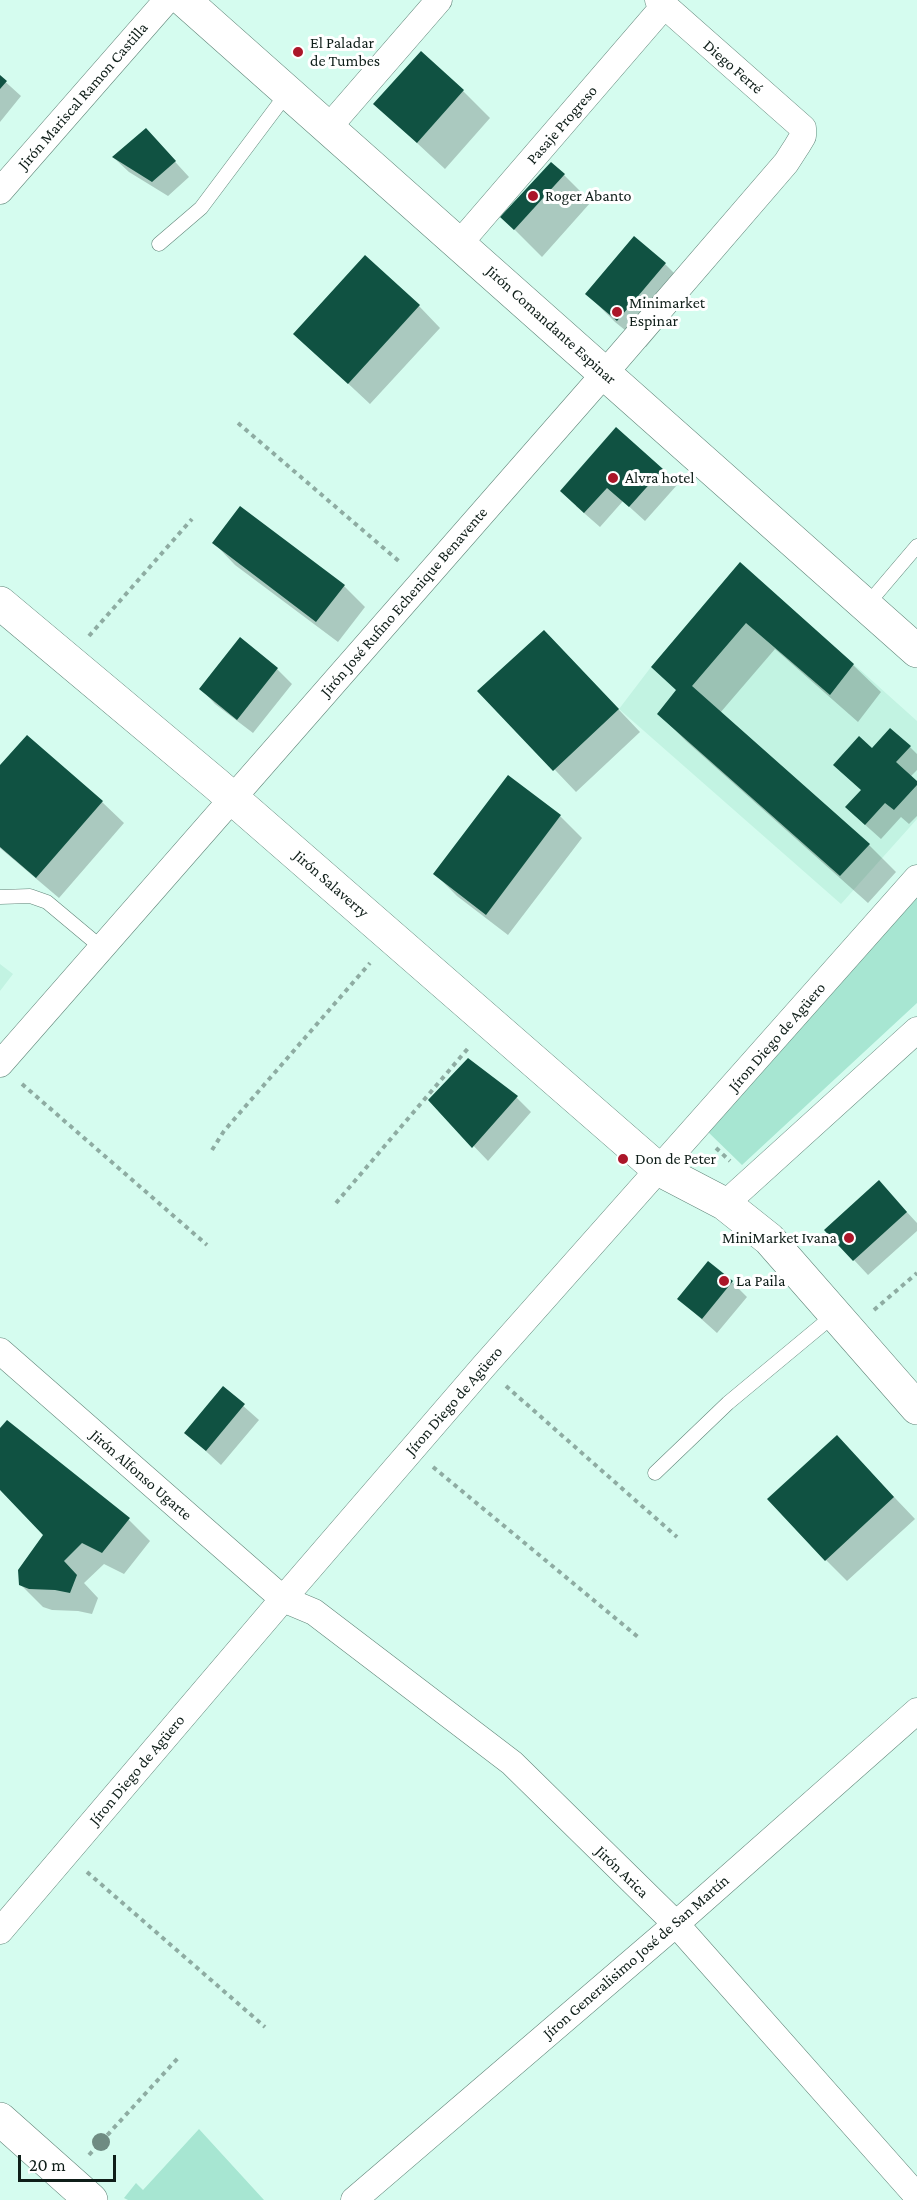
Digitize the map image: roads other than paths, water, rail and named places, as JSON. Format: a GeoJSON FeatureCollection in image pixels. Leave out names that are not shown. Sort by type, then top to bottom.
{"type":"FeatureCollection","features":[{"type":"Feature","properties":{"kind":"main road","name":"Jirón Comandante Espinar"},"geometry":{"type":"LineString","coordinates":[[184,0],[917,651]]}},
{"type":"Feature","properties":{"kind":"main road","name":"Jirón Salaverry"},"geometry":{"type":"LineString","coordinates":[[0,603],[233,799],[658,1169],[725,1204],[769,1239],[841,1324],[912,1394]]}},
{"type":"Feature","properties":{"kind":"main road"},"geometry":{"type":"LineString","coordinates":[[0,2119],[79,2189]]}},
{"type":"Feature","properties":{"kind":"street","name":"Jirón Mariscal Ramon Castilla"},"geometry":{"type":"LineString","coordinates":[[0,191],[167,0]]}},
{"type":"Feature","properties":{"kind":"street"},"geometry":{"type":"LineString","coordinates":[[328,128],[440,0]]}},
{"type":"Feature","properties":{"kind":"street","name":"Diego Ferré"},"geometry":{"type":"LineString","coordinates":[[661,3],[803,128],[803,136]]}},
{"type":"Feature","properties":{"kind":"street","name":"Pasaje Progreso"},"geometry":{"type":"LineString","coordinates":[[459,243],[661,3]]}},
{"type":"Feature","properties":{"kind":"street","name":"Jirón José Rufino Echenique Benavente"},"geometry":{"type":"LineString","coordinates":[[9,1072],[102,948],[605,373],[786,163],[803,136]]}},
{"type":"Feature","properties":{"kind":"street","name":"Jíron Diego de Agüero"},"geometry":{"type":"LineString","coordinates":[[0,1931],[484,1366],[917,878]]}},
{"type":"Feature","properties":{"kind":"street"},"geometry":{"type":"LineString","coordinates":[[725,1204],[917,1030]]}},
{"type":"Feature","properties":{"kind":"street","name":"Jirón Alfonso Ugarte"},"geometry":{"type":"LineString","coordinates":[[0,1351],[283,1599]]}},
{"type":"Feature","properties":{"kind":"street","name":"Jirón Arica"},"geometry":{"type":"LineString","coordinates":[[283,1599],[314,1612],[512,1763],[675,1924],[909,2195]]}},
{"type":"Feature","properties":{"kind":"street","name":"Jíron Generalisimo José de San Martín"},"geometry":{"type":"LineString","coordinates":[[354,2200],[675,1924],[917,1711]]}},
{"type":"Feature","properties":{"kind":"lane"},"geometry":{"type":"LineString","coordinates":[[159,244],[201,208],[288,92]]}},
{"type":"Feature","properties":{"kind":"lane"},"geometry":{"type":"LineString","coordinates":[[866,606],[917,546]]}},
{"type":"Feature","properties":{"kind":"lane"},"geometry":{"type":"LineString","coordinates":[[0,897],[30,896],[47,902],[102,948]]}},
{"type":"Feature","properties":{"kind":"lane"},"geometry":{"type":"LineString","coordinates":[[655,1473],[728,1403],[841,1324]]}},
{"type":"Feature","properties":{"kind":"place","name":"El Paladar de Tumbes"},"geometry":{"type":"Point","coordinates":[298,52]}},
{"type":"Feature","properties":{"kind":"place","name":"Roger Abanto"},"geometry":{"type":"Point","coordinates":[533,196]}},
{"type":"Feature","properties":{"kind":"place","name":"Minimarket Espinar"},"geometry":{"type":"Point","coordinates":[617,312]}},
{"type":"Feature","properties":{"kind":"place","name":"Alvra hotel"},"geometry":{"type":"Point","coordinates":[613,478]}},
{"type":"Feature","properties":{"kind":"place","name":"Don de Peter"},"geometry":{"type":"Point","coordinates":[623,1159]}},
{"type":"Feature","properties":{"kind":"place","name":"MiniMarket Ivana"},"geometry":{"type":"Point","coordinates":[849,1238]}},
{"type":"Feature","properties":{"kind":"place","name":"La Paila"},"geometry":{"type":"Point","coordinates":[724,1281]}}]}
